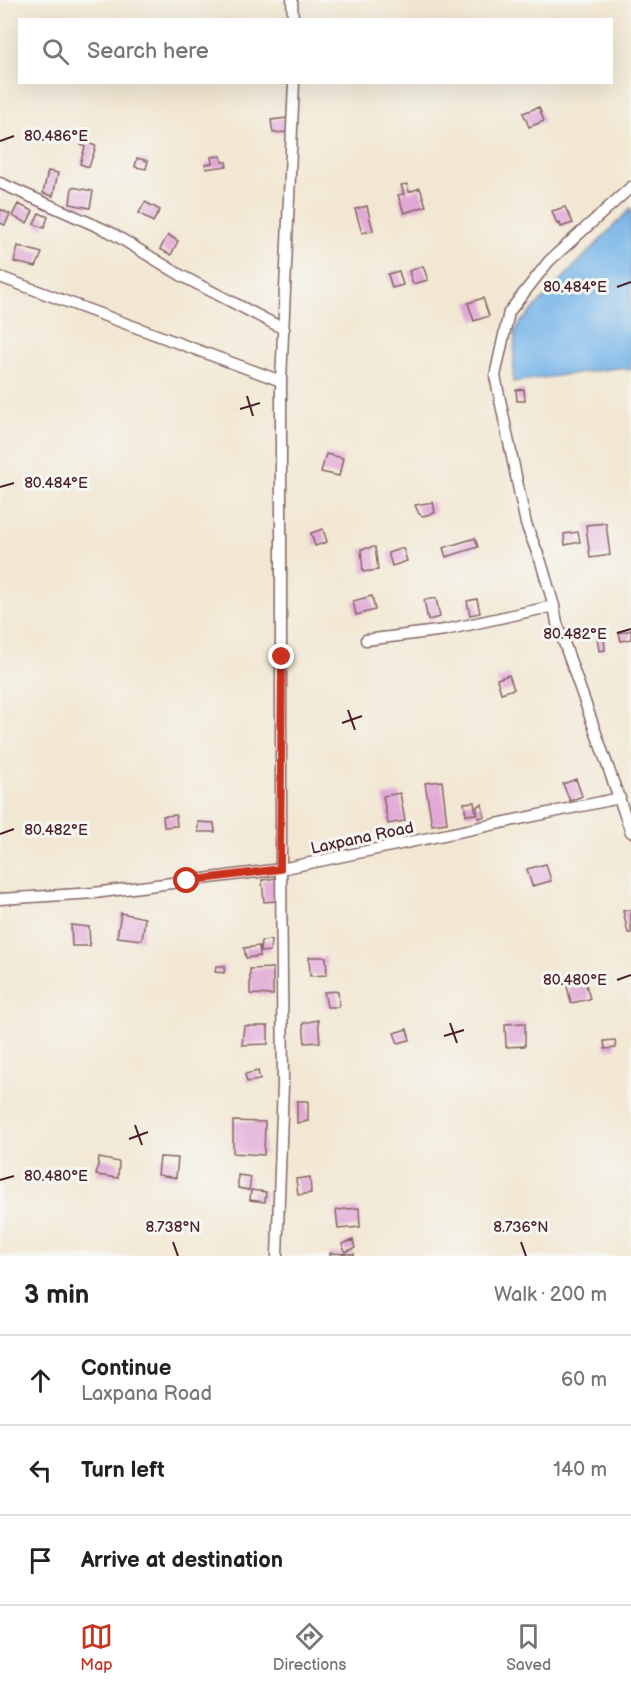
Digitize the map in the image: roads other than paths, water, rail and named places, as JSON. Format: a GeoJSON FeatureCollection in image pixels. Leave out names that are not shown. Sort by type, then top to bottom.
{"type":"FeatureCollection","features":[{"type":"Feature","properties":{"kind":"street"},"geometry":{"type":"LineString","coordinates":[[292,0],[292,18]]}},
{"type":"Feature","properties":{"kind":"street"},"geometry":{"type":"LineString","coordinates":[[277,1256],[283,1084],[280,869],[281,381],[294,84]]}},
{"type":"Feature","properties":{"kind":"street"},"geometry":{"type":"LineString","coordinates":[[0,183],[110,232],[182,276],[284,329]]}},
{"type":"Feature","properties":{"kind":"street"},"geometry":{"type":"LineString","coordinates":[[631,188],[549,261],[509,312],[495,376],[526,524],[554,606],[557,622],[631,832]]}},
{"type":"Feature","properties":{"kind":"street"},"geometry":{"type":"LineString","coordinates":[[0,277],[281,381]]}},
{"type":"Feature","properties":{"kind":"street"},"geometry":{"type":"LineString","coordinates":[[366,640],[445,630],[554,606]]}},
{"type":"Feature","properties":{"kind":"street","name":"Laxpana Road"},"geometry":{"type":"LineString","coordinates":[[0,899],[94,893],[280,869],[620,798]]}},
{"type":"Feature","properties":{"kind":"water"},"geometry":{"type":"Polygon","coordinates":[[[631,208],[631,370],[617,368],[513,382],[515,332],[519,324],[631,208]]]}}]}
